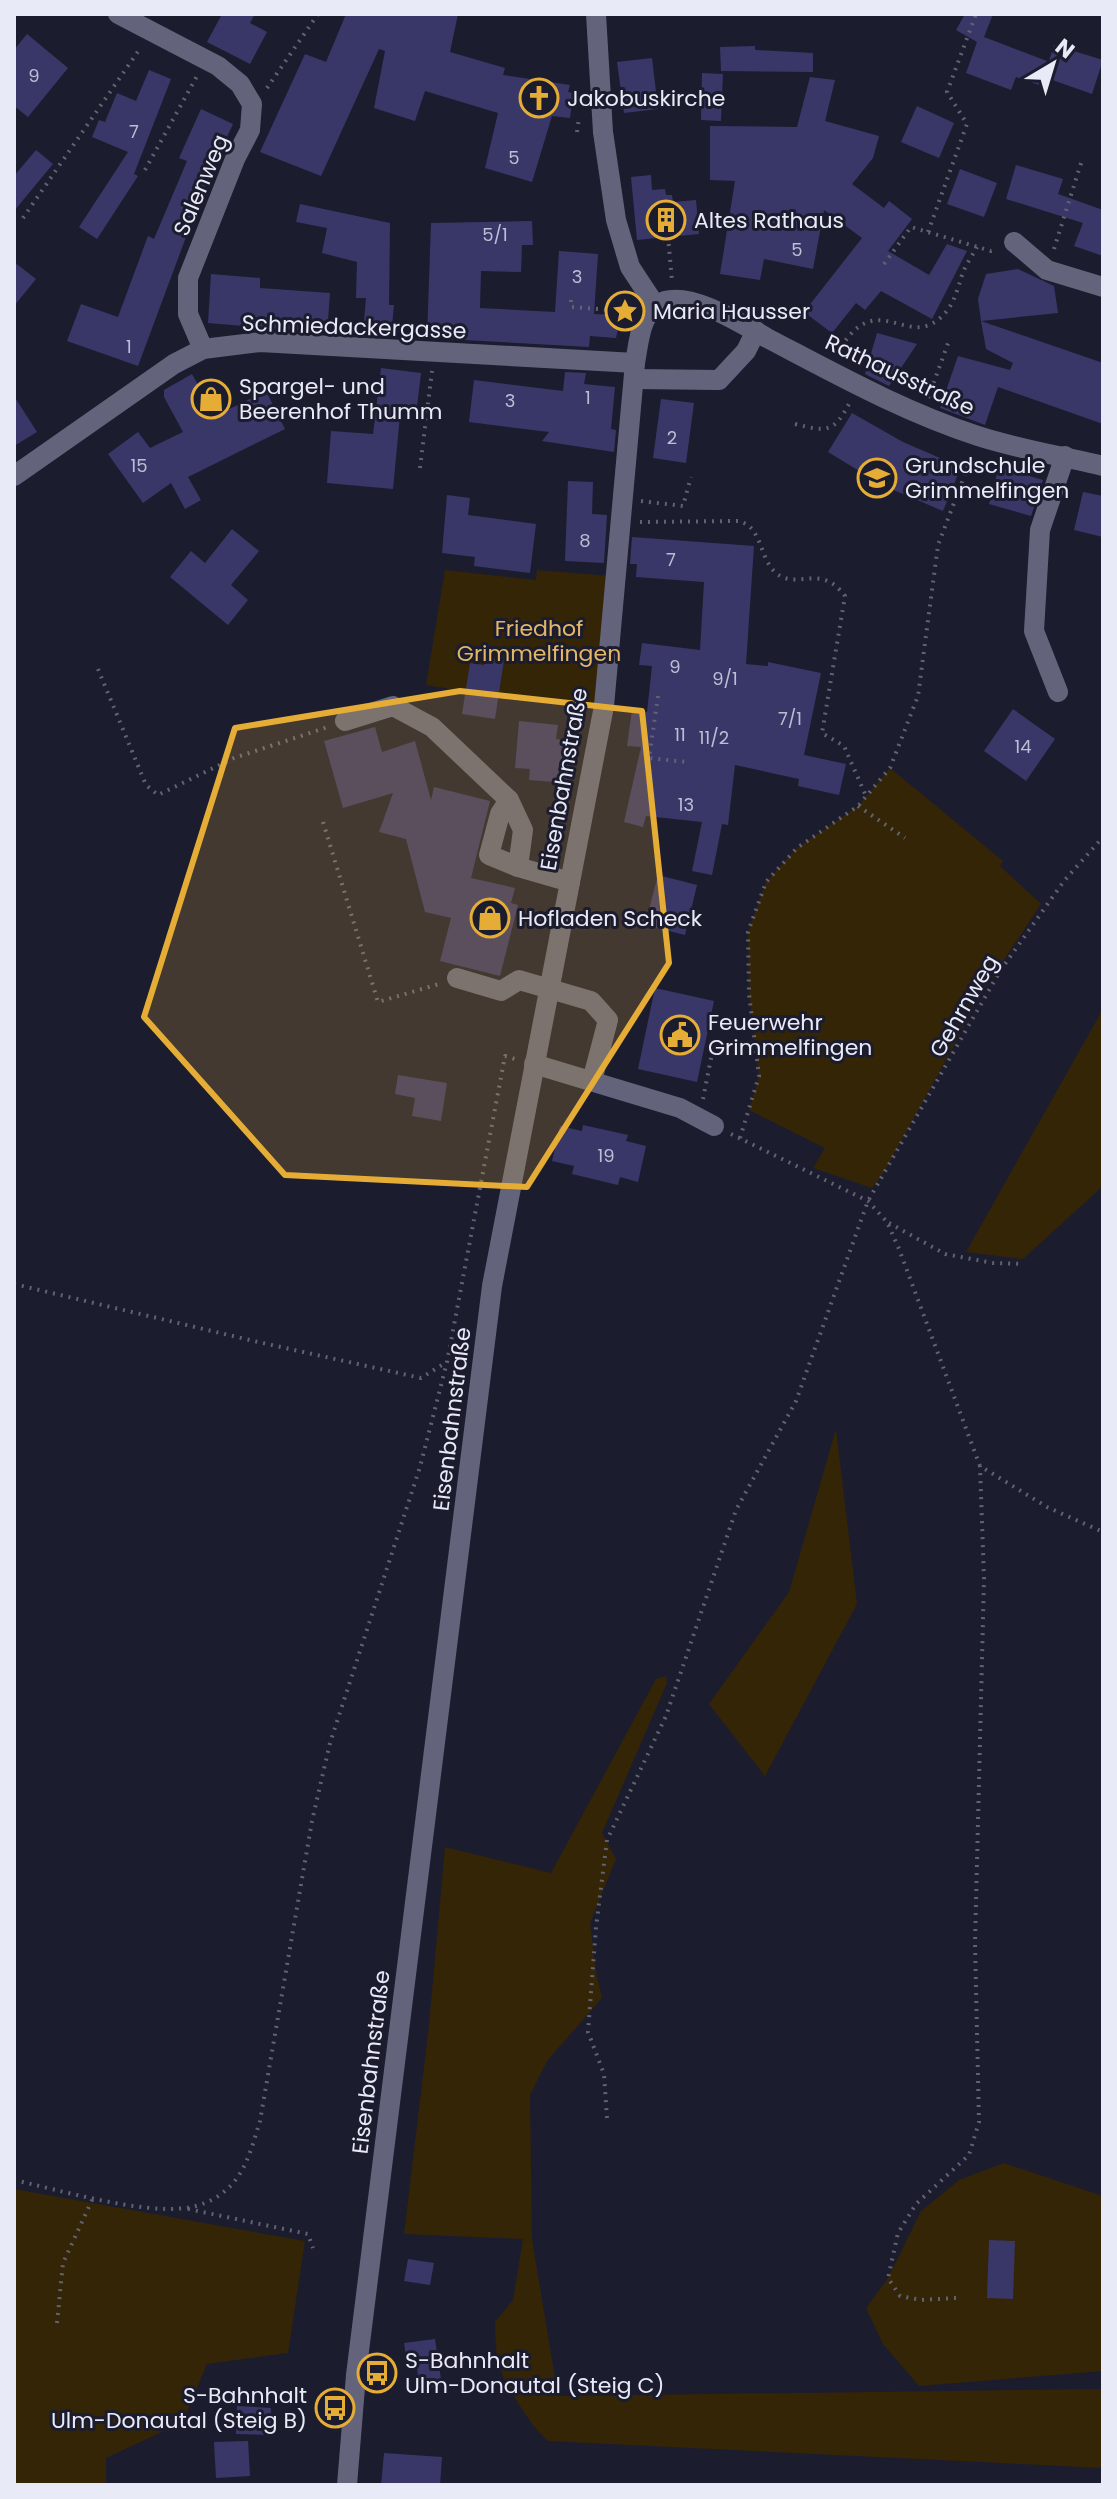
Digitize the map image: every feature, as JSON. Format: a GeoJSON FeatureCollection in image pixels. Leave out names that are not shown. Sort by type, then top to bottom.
{"type":"FeatureCollection","features":[{"type":"Feature","properties":{"kind":"street"},"geometry":{"type":"LineString","coordinates":[[118,14],[218,66],[240,84],[252,104]]}},
{"type":"Feature","properties":{"kind":"street"},"geometry":{"type":"LineString","coordinates":[[596,14],[603,132],[616,220],[630,267],[651,310],[642,328],[634,371]]}},
{"type":"Feature","properties":{"kind":"street","name":"Salenweg"},"geometry":{"type":"LineString","coordinates":[[203,349],[188,314],[188,278],[235,159],[250,130],[252,104]]}},
{"type":"Feature","properties":{"kind":"street"},"geometry":{"type":"LineString","coordinates":[[1014,242],[1047,270],[1103,287]]}},
{"type":"Feature","properties":{"kind":"street","name":"Rathausstraße"},"geometry":{"type":"LineString","coordinates":[[651,310],[674,300],[698,304],[922,415],[979,437],[1103,466]]}},
{"type":"Feature","properties":{"kind":"street","name":"Schmiedackergasse"},"geometry":{"type":"LineString","coordinates":[[14,476],[174,364],[203,349],[260,342],[435,353],[719,380],[746,351],[756,331]]}},
{"type":"Feature","properties":{"kind":"street","name":"Eisenbahnstraße"},"geometry":{"type":"LineString","coordinates":[[347,2485],[360,2344],[492,1286],[604,706],[634,371]]}},
{"type":"Feature","properties":{"kind":"street"},"geometry":{"type":"LineString","coordinates":[[1058,692],[1034,631],[1040,530],[1065,456]]}},
{"type":"Feature","properties":{"kind":"street"},"geometry":{"type":"LineString","coordinates":[[345,721],[393,706],[432,727],[509,800],[523,830],[518,867]]}},
{"type":"Feature","properties":{"kind":"street"},"geometry":{"type":"LineString","coordinates":[[509,800],[500,814],[489,855],[570,882]]}},
{"type":"Feature","properties":{"kind":"street"},"geometry":{"type":"LineString","coordinates":[[457,978],[501,991],[519,980],[591,1001],[608,1020],[592,1081]]}},
{"type":"Feature","properties":{"kind":"street"},"geometry":{"type":"LineString","coordinates":[[534,1064],[680,1108],[707,1122]]}},
{"type":"Feature","properties":{"kind":"path"},"geometry":{"type":"LineString","coordinates":[[252,104],[272,82],[318,14]]}},
{"type":"Feature","properties":{"kind":"path"},"geometry":{"type":"LineString","coordinates":[[928,232],[967,124],[947,92],[976,14]]}},
{"type":"Feature","properties":{"kind":"path"},"geometry":{"type":"LineString","coordinates":[[23,218],[152,32]]}},
{"type":"Feature","properties":{"kind":"path"},"geometry":{"type":"LineString","coordinates":[[145,170],[206,60]]}},
{"type":"Feature","properties":{"kind":"path"},"geometry":{"type":"LineString","coordinates":[[1047,270],[1082,160]]}},
{"type":"Feature","properties":{"kind":"path"},"geometry":{"type":"LineString","coordinates":[[884,264],[911,227],[991,251],[1014,242]]}},
{"type":"Feature","properties":{"kind":"path"},"geometry":{"type":"LineString","coordinates":[[668,236],[671,270]]}},
{"type":"Feature","properties":{"kind":"path"},"geometry":{"type":"LineString","coordinates":[[828,370],[844,341],[862,323],[878,319],[911,327],[928,326],[940,319],[954,302],[963,274],[977,247]]}},
{"type":"Feature","properties":{"kind":"path"},"geometry":{"type":"LineString","coordinates":[[571,300],[571,307],[651,310]]}},
{"type":"Feature","properties":{"kind":"path"},"geometry":{"type":"LineString","coordinates":[[922,415],[950,338]]}},
{"type":"Feature","properties":{"kind":"path"},"geometry":{"type":"LineString","coordinates":[[420,468],[435,353]]}},
{"type":"Feature","properties":{"kind":"path"},"geometry":{"type":"LineString","coordinates":[[795,424],[830,429],[841,421],[859,385]]}},
{"type":"Feature","properties":{"kind":"path"},"geometry":{"type":"LineString","coordinates":[[740,1138],[759,1076],[749,994],[748,932],[766,882],[797,848],[858,806],[890,768],[918,696],[938,545],[979,437]]}},
{"type":"Feature","properties":{"kind":"path"},"geometry":{"type":"LineString","coordinates":[[623,499],[683,506],[691,477]]}},
{"type":"Feature","properties":{"kind":"path"},"geometry":{"type":"LineString","coordinates":[[621,522],[740,521],[752,528],[776,574],[793,580],[814,576],[836,583],[845,596],[822,733],[844,746],[866,796]]}},
{"type":"Feature","properties":{"kind":"path"},"geometry":{"type":"LineString","coordinates":[[98,669],[146,785],[158,795],[234,758],[345,721]]}},
{"type":"Feature","properties":{"kind":"path"},"geometry":{"type":"LineString","coordinates":[[658,696],[649,758],[686,762]]}},
{"type":"Feature","properties":{"kind":"path"},"geometry":{"type":"LineString","coordinates":[[858,806],[905,838]]}},
{"type":"Feature","properties":{"kind":"path"},"geometry":{"type":"LineString","coordinates":[[323,822],[378,1002],[457,978]]}},
{"type":"Feature","properties":{"kind":"path","name":"Gehrnweg"},"geometry":{"type":"LineString","coordinates":[[607,2118],[604,2074],[588,2032],[607,1840],[666,1716],[736,1510],[796,1401],[868,1201],[1000,971],[1064,881],[1103,837]]}},
{"type":"Feature","properties":{"kind":"path"},"geometry":{"type":"LineString","coordinates":[[715,1038],[707,1122],[868,1201],[887,1222],[945,1254],[993,1263],[1023,1264]]}},
{"type":"Feature","properties":{"kind":"path"},"geometry":{"type":"LineString","coordinates":[[14,2180],[93,2198],[158,2208],[184,2208],[205,2204],[223,2193],[237,2178],[251,2151],[260,2121],[312,1821],[330,1743],[420,1467],[447,1362],[505,1056],[534,1064]]}},
{"type":"Feature","properties":{"kind":"path"},"geometry":{"type":"LineString","coordinates":[[887,1222],[980,1466],[984,1579],[975,1943],[979,2122],[969,2155],[916,2204],[898,2233],[888,2278],[900,2296],[921,2300],[956,2298]]}},
{"type":"Feature","properties":{"kind":"path"},"geometry":{"type":"LineString","coordinates":[[14,1284],[421,1378],[447,1362]]}},
{"type":"Feature","properties":{"kind":"path"},"geometry":{"type":"LineString","coordinates":[[980,1466],[1047,1507],[1103,1532]]}},
{"type":"Feature","properties":{"kind":"path"},"geometry":{"type":"LineString","coordinates":[[57,2323],[63,2263],[93,2198]]}},
{"type":"Feature","properties":{"kind":"path"},"geometry":{"type":"LineString","coordinates":[[184,2208],[308,2234],[313,2248]]}},
{"type":"Feature","properties":{"kind":"highlighted area"},"geometry":{"type":"Polygon","coordinates":[[[460,691],[642,711],[669,963],[527,1187],[285,1175],[144,1017],[235,728],[460,691]]]}},
{"type":"Feature","properties":{"kind":"green space","name":"Friedhof Grimmelfingen"},"geometry":{"type":"Polygon","coordinates":[[[445,570],[536,580],[537,570],[611,576],[595,705],[493,696],[426,685],[445,570]]]}},
{"type":"Feature","properties":{"kind":"green space"},"geometry":{"type":"Polygon","coordinates":[[[890,768],[1003,861],[1000,866],[1041,904],[986,987],[883,1174],[872,1188],[813,1168],[825,1148],[749,1110],[759,1076],[749,994],[748,932],[766,882],[797,848],[858,806],[890,768]]]}},
{"type":"Feature","properties":{"kind":"green space"},"geometry":{"type":"Polygon","coordinates":[[[1103,1009],[1103,1186],[1023,1259],[966,1252],[1103,1009]]]}},
{"type":"Feature","properties":{"kind":"green space"},"geometry":{"type":"Polygon","coordinates":[[[836,1429],[857,1604],[765,1776],[709,1704],[789,1592],[836,1429]]]}},
{"type":"Feature","properties":{"kind":"green space"},"geometry":{"type":"Polygon","coordinates":[[[666,1676],[667,1683],[602,1833],[616,1859],[590,1923],[602,1998],[547,2061],[530,2095],[532,2239],[558,2396],[1103,2389],[1103,2468],[548,2441],[507,2384],[496,2348],[495,2322],[513,2300],[523,2239],[404,2234],[429,2025],[445,1847],[551,1873],[656,1679],[666,1676]]]}},
{"type":"Feature","properties":{"kind":"green space"},"geometry":{"type":"Polygon","coordinates":[[[1004,2163],[1103,2196],[1103,2371],[919,2386],[883,2344],[866,2308],[888,2278],[921,2211],[959,2180],[1004,2163]]]}},
{"type":"Feature","properties":{"kind":"green space"},"geometry":{"type":"Polygon","coordinates":[[[14,2189],[305,2241],[288,2353],[207,2364],[183,2422],[106,2458],[106,2485],[14,2485],[14,2189]]]}},
{"type":"Feature","properties":{"kind":"building"},"geometry":{"type":"Polygon","coordinates":[[[222,14],[255,14],[250,23],[267,32],[250,64],[207,42],[222,14]]]}},
{"type":"Feature","properties":{"kind":"building"},"geometry":{"type":"Polygon","coordinates":[[[346,14],[458,14],[450,52],[505,68],[503,75],[570,85],[568,92],[573,93],[570,118],[552,116],[532,182],[485,168],[498,113],[425,91],[415,121],[374,108],[385,51],[379,49],[321,176],[260,152],[305,54],[326,62],[346,14]]]}},
{"type":"Feature","properties":{"kind":"building"},"geometry":{"type":"Polygon","coordinates":[[[965,14],[993,14],[984,37],[1047,61],[1039,85],[1016,77],[1011,90],[966,73],[977,42],[956,30],[965,14]]]}},
{"type":"Feature","properties":{"kind":"building"},"geometry":{"type":"Polygon","coordinates":[[[27,34],[68,68],[28,117],[14,106],[14,50],[27,34]]]}},
{"type":"Feature","properties":{"kind":"building"},"geometry":{"type":"Polygon","coordinates":[[[1054,45],[1103,60],[1092,94],[1044,77],[1054,45]]]}},
{"type":"Feature","properties":{"kind":"building"},"geometry":{"type":"Polygon","coordinates":[[[755,46],[755,50],[813,53],[813,72],[721,71],[720,47],[755,46]]]}},
{"type":"Feature","properties":{"kind":"building"},"geometry":{"type":"Polygon","coordinates":[[[652,58],[658,109],[624,113],[617,62],[652,58]]]}},
{"type":"Feature","properties":{"kind":"building"},"geometry":{"type":"Polygon","coordinates":[[[149,70],[171,79],[134,174],[138,176],[97,239],[79,227],[128,152],[92,137],[99,120],[105,122],[117,93],[136,101],[149,70]]]}},
{"type":"Feature","properties":{"kind":"building"},"geometry":{"type":"Polygon","coordinates":[[[702,73],[723,74],[721,121],[701,120],[702,73]]]}},
{"type":"Feature","properties":{"kind":"building"},"geometry":{"type":"Polygon","coordinates":[[[810,77],[835,80],[825,121],[879,136],[873,158],[852,184],[884,208],[889,201],[912,219],[888,251],[929,275],[947,244],[967,251],[932,319],[881,291],[865,310],[856,303],[832,333],[804,312],[862,238],[824,210],[813,269],[764,259],[760,280],[720,274],[735,181],[710,180],[710,126],[797,127],[810,77]]]}},
{"type":"Feature","properties":{"kind":"building"},"geometry":{"type":"Polygon","coordinates":[[[917,106],[954,123],[939,158],[901,142],[917,106]]]}},
{"type":"Feature","properties":{"kind":"building"},"geometry":{"type":"Polygon","coordinates":[[[201,109],[233,124],[224,143],[221,143],[138,366],[67,341],[81,304],[118,317],[148,236],[154,239],[187,161],[179,158],[201,109]]]}},
{"type":"Feature","properties":{"kind":"building"},"geometry":{"type":"Polygon","coordinates":[[[36,150],[53,164],[14,211],[14,176],[36,150]]]}},
{"type":"Feature","properties":{"kind":"building"},"geometry":{"type":"Polygon","coordinates":[[[1016,165],[1063,179],[1058,194],[1103,210],[1103,256],[1074,246],[1083,223],[1006,199],[1016,165]]]}},
{"type":"Feature","properties":{"kind":"building"},"geometry":{"type":"Polygon","coordinates":[[[960,169],[997,183],[984,217],[947,204],[960,169]]]}},
{"type":"Feature","properties":{"kind":"building","name":"Altes Rathaus"},"geometry":{"type":"Polygon","coordinates":[[[651,175],[652,190],[665,189],[666,195],[672,195],[673,202],[696,200],[699,234],[637,240],[631,177],[651,175]]]}},
{"type":"Feature","properties":{"kind":"building"},"geometry":{"type":"Polygon","coordinates":[[[300,204],[390,223],[389,305],[394,305],[391,336],[363,333],[366,298],[356,298],[357,262],[322,253],[327,228],[296,222],[300,204]]]}},
{"type":"Feature","properties":{"kind":"building"},"geometry":{"type":"Polygon","coordinates":[[[532,221],[533,245],[522,245],[521,272],[481,271],[480,308],[555,312],[559,251],[598,254],[594,314],[621,315],[616,338],[590,336],[589,347],[427,338],[431,223],[532,221]]]}},
{"type":"Feature","properties":{"kind":"building"},"geometry":{"type":"Polygon","coordinates":[[[14,262],[36,279],[14,306],[14,262]]]}},
{"type":"Feature","properties":{"kind":"building"},"geometry":{"type":"Polygon","coordinates":[[[1018,269],[1054,286],[1058,313],[981,321],[978,299],[986,274],[1018,269]]]}},
{"type":"Feature","properties":{"kind":"building"},"geometry":{"type":"Polygon","coordinates":[[[211,274],[260,278],[260,288],[330,293],[327,333],[208,323],[211,274]]]}},
{"type":"Feature","properties":{"kind":"building"},"geometry":{"type":"Polygon","coordinates":[[[981,321],[1103,363],[1103,424],[998,387],[985,425],[940,408],[958,356],[1010,370],[1013,363],[986,349],[981,321]]]}},
{"type":"Feature","properties":{"kind":"building"},"geometry":{"type":"Polygon","coordinates":[[[877,333],[917,344],[889,386],[865,374],[877,333]]]}},
{"type":"Feature","properties":{"kind":"building"},"geometry":{"type":"Polygon","coordinates":[[[381,368],[421,373],[417,407],[401,405],[393,489],[327,483],[331,431],[373,434],[381,368]]]}},
{"type":"Feature","properties":{"kind":"building"},"geometry":{"type":"Polygon","coordinates":[[[565,372],[586,373],[584,384],[615,387],[611,429],[616,430],[614,452],[542,441],[549,432],[469,422],[474,380],[563,391],[565,372]]]}},
{"type":"Feature","properties":{"kind":"building"},"geometry":{"type":"Polygon","coordinates":[[[192,374],[215,416],[266,391],[285,429],[188,477],[201,500],[185,509],[171,483],[143,503],[108,454],[138,432],[150,448],[183,432],[164,397],[164,390],[192,374]]]}},
{"type":"Feature","properties":{"kind":"building"},"geometry":{"type":"Polygon","coordinates":[[[14,396],[37,432],[14,446],[14,396]]]}},
{"type":"Feature","properties":{"kind":"building"},"geometry":{"type":"Polygon","coordinates":[[[661,399],[694,403],[686,463],[653,458],[661,399]]]}},
{"type":"Feature","properties":{"kind":"building"},"geometry":{"type":"Polygon","coordinates":[[[852,413],[903,442],[961,467],[943,511],[884,486],[828,452],[852,413]]]}},
{"type":"Feature","properties":{"kind":"building"},"geometry":{"type":"Polygon","coordinates":[[[999,467],[1043,480],[1031,516],[989,504],[999,467]]]}},
{"type":"Feature","properties":{"kind":"building"},"geometry":{"type":"Polygon","coordinates":[[[568,481],[593,482],[592,514],[607,515],[604,563],[565,561],[568,481]]]}},
{"type":"Feature","properties":{"kind":"building"},"geometry":{"type":"Polygon","coordinates":[[[1083,492],[1103,496],[1103,537],[1074,530],[1083,492]]]}},
{"type":"Feature","properties":{"kind":"building"},"geometry":{"type":"Polygon","coordinates":[[[447,495],[470,498],[468,515],[536,524],[530,573],[474,566],[475,557],[442,553],[447,495]]]}},
{"type":"Feature","properties":{"kind":"building"},"geometry":{"type":"Polygon","coordinates":[[[232,529],[259,551],[231,585],[248,600],[228,625],[170,577],[191,551],[205,563],[232,529]]]}},
{"type":"Feature","properties":{"kind":"building"},"geometry":{"type":"Polygon","coordinates":[[[632,537],[754,546],[746,664],[768,666],[768,662],[821,673],[804,755],[846,764],[839,795],[798,786],[799,779],[735,765],[728,825],[722,824],[712,875],[692,871],[702,822],[646,816],[643,827],[624,822],[641,747],[627,746],[632,710],[647,712],[652,666],[639,665],[642,643],[700,650],[704,582],[636,577],[637,564],[630,564],[632,537]]]}},
{"type":"Feature","properties":{"kind":"building"},"geometry":{"type":"Polygon","coordinates":[[[485,657],[504,660],[495,719],[462,714],[470,663],[484,665],[485,657]]]}},
{"type":"Feature","properties":{"kind":"building"},"geometry":{"type":"Polygon","coordinates":[[[1013,709],[1055,739],[1026,781],[984,751],[1013,709]]]}},
{"type":"Feature","properties":{"kind":"building"},"geometry":{"type":"Polygon","coordinates":[[[519,721],[558,725],[556,739],[570,741],[567,783],[529,780],[530,769],[515,768],[519,721]]]}},
{"type":"Feature","properties":{"kind":"building"},"geometry":{"type":"Polygon","coordinates":[[[375,727],[382,752],[415,741],[431,800],[434,787],[490,801],[471,878],[515,888],[511,903],[518,905],[500,976],[440,961],[451,918],[425,912],[406,839],[379,832],[393,793],[343,808],[324,741],[375,727]]]}},
{"type":"Feature","properties":{"kind":"building"},"geometry":{"type":"Polygon","coordinates":[[[658,875],[697,885],[685,935],[645,925],[658,875]]]}},
{"type":"Feature","properties":{"kind":"building"},"geometry":{"type":"Polygon","coordinates":[[[655,988],[714,1001],[697,1082],[638,1069],[655,988]]]}},
{"type":"Feature","properties":{"kind":"building"},"geometry":{"type":"Polygon","coordinates":[[[398,1075],[447,1083],[441,1121],[412,1116],[415,1098],[395,1094],[398,1075]]]}},
{"type":"Feature","properties":{"kind":"building"},"geometry":{"type":"Polygon","coordinates":[[[583,1125],[628,1135],[626,1141],[646,1146],[638,1182],[620,1177],[618,1185],[572,1174],[574,1166],[552,1161],[560,1126],[582,1131],[583,1125]]]}},
{"type":"Feature","properties":{"kind":"building"},"geometry":{"type":"Polygon","coordinates":[[[989,2240],[1015,2241],[1013,2299],[987,2298],[989,2240]]]}},
{"type":"Feature","properties":{"kind":"building"},"geometry":{"type":"Polygon","coordinates":[[[408,2259],[434,2263],[430,2285],[404,2281],[408,2259]]]}},
{"type":"Feature","properties":{"kind":"building"},"geometry":{"type":"Polygon","coordinates":[[[435,2339],[442,2386],[420,2389],[416,2362],[407,2363],[404,2343],[435,2339]]]}},
{"type":"Feature","properties":{"kind":"building"},"geometry":{"type":"Polygon","coordinates":[[[237,2406],[271,2408],[270,2435],[236,2434],[237,2406]]]}},
{"type":"Feature","properties":{"kind":"building"},"geometry":{"type":"Polygon","coordinates":[[[248,2441],[250,2476],[216,2478],[214,2442],[248,2441]]]}},
{"type":"Feature","properties":{"kind":"building"},"geometry":{"type":"Polygon","coordinates":[[[384,2453],[442,2457],[440,2485],[381,2485],[384,2453]]]}},
{"type":"Feature","properties":{"kind":"place","name":"Jakobuskirche"},"geometry":{"type":"Point","coordinates":[539,98]}},
{"type":"Feature","properties":{"kind":"place","name":"Altes Rathaus"},"geometry":{"type":"Point","coordinates":[666,220]}},
{"type":"Feature","properties":{"kind":"place","name":"Maria Hausser"},"geometry":{"type":"Point","coordinates":[625,311]}},
{"type":"Feature","properties":{"kind":"place","name":"Spargel- und Beerenhof Thumm"},"geometry":{"type":"Point","coordinates":[211,399]}},
{"type":"Feature","properties":{"kind":"place","name":"Grundschule Grimmelfingen"},"geometry":{"type":"Point","coordinates":[877,478]}},
{"type":"Feature","properties":{"kind":"place","name":"Hofladen Scheck"},"geometry":{"type":"Point","coordinates":[490,918]}},
{"type":"Feature","properties":{"kind":"place","name":"Feuerwehr Grimmelfingen"},"geometry":{"type":"Point","coordinates":[680,1035]}},
{"type":"Feature","properties":{"kind":"place","name":"S-Bahnhalt Ulm-Donautal (Steig C)"},"geometry":{"type":"Point","coordinates":[377,2373]}},
{"type":"Feature","properties":{"kind":"place","name":"S-Bahnhalt Ulm-Donautal (Steig B)"},"geometry":{"type":"Point","coordinates":[335,2408]}}]}
